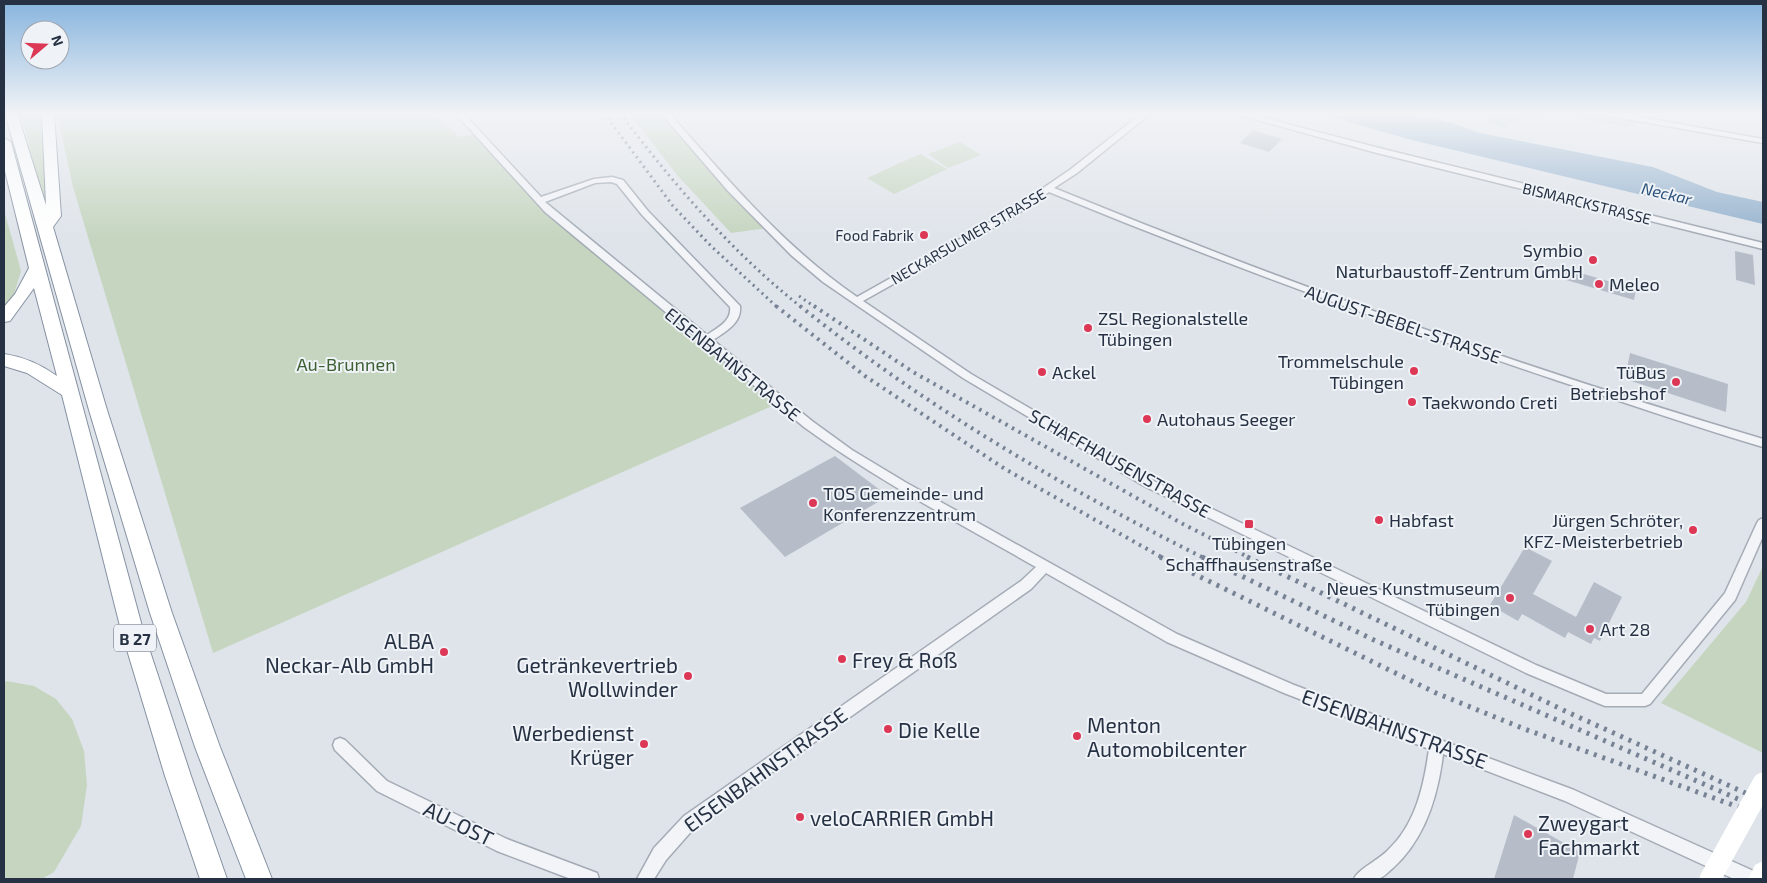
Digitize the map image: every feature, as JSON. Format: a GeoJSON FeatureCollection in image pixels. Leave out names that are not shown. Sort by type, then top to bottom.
{"type":"FeatureCollection","features":[{"type":"Feature","properties":{"kind":"highway","name":"B 27"},"geometry":{"type":"LineString","coordinates":[[7,154],[132,630],[178,776],[214,879]]}},
{"type":"Feature","properties":{"kind":"highway","name":"B 27"},"geometry":{"type":"LineString","coordinates":[[24,154],[115,466],[149,572],[213,765],[259,879]]}},
{"type":"Feature","properties":{"kind":"highway"},"geometry":{"type":"LineString","coordinates":[[45,227],[54,216],[50,154]]}},
{"type":"Feature","properties":{"kind":"highway"},"geometry":{"type":"LineString","coordinates":[[4,317],[22,296],[37,268]]}},
{"type":"Feature","properties":{"kind":"highway"},"geometry":{"type":"LineString","coordinates":[[4,360],[28,364],[47,376],[54,384],[71,393]]}},
{"type":"Feature","properties":{"kind":"main road"},"geometry":{"type":"LineString","coordinates":[[1710,879],[1763,783]]}},
{"type":"Feature","properties":{"kind":"main road"},"geometry":{"type":"LineString","coordinates":[[1760,879],[1763,873]]}},
{"type":"Feature","properties":{"kind":"street","name":"EISENBAHNSTRASSE"},"geometry":{"type":"LineString","coordinates":[[497,154],[540,201],[794,414],[848,453],[1044,567],[1172,638],[1240,669],[1569,795],[1752,879]]}},
{"type":"Feature","properties":{"kind":"street","name":"SCHAFFHAUSENSTRASSE"},"geometry":{"type":"LineString","coordinates":[[701,154],[794,253],[826,280],[967,376],[1148,483],[1531,669],[1605,700],[1645,700],[1730,596],[1763,523]]}},
{"type":"Feature","properties":{"kind":"street","name":"NECKARSULMER STRASSE"},"geometry":{"type":"LineString","coordinates":[[858,300],[1013,213],[1093,154]]}},
{"type":"Feature","properties":{"kind":"street","name":"BISMARCKSTRASSE"},"geometry":{"type":"LineString","coordinates":[[1393,154],[1763,246]]}},
{"type":"Feature","properties":{"kind":"street"},"geometry":{"type":"LineString","coordinates":[[540,201],[594,181],[612,179],[620,182],[645,213],[735,306],[734,318],[705,341]]}},
{"type":"Feature","properties":{"kind":"street","name":"AUGUST-BEBEL-STRASSE"},"geometry":{"type":"LineString","coordinates":[[1049,188],[1209,254],[1349,306],[1501,358],[1763,443]]}},
{"type":"Feature","properties":{"kind":"street","name":"EISENBAHNSTRASSE"},"geometry":{"type":"LineString","coordinates":[[645,879],[660,854],[690,821],[1026,585],[1044,567]]}},
{"type":"Feature","properties":{"kind":"street"},"geometry":{"type":"LineString","coordinates":[[1362,879],[1383,868],[1407,844],[1427,798],[1433,776],[1437,743]]}},
{"type":"Feature","properties":{"kind":"street","name":"AU-OST"},"geometry":{"type":"LineString","coordinates":[[340,744],[382,786],[503,844],[591,879]]}},
{"type":"Feature","properties":{"kind":"green space"},"geometry":{"type":"Polygon","coordinates":[[[31,154],[44,154],[47,199],[44,200],[31,154]]]}},
{"type":"Feature","properties":{"kind":"green space","name":"Au-Brunnen"},"geometry":{"type":"Polygon","coordinates":[[[66,154],[497,154],[548,210],[781,402],[213,653],[73,187],[66,154]]]}},
{"type":"Feature","properties":{"kind":"green space"},"geometry":{"type":"Polygon","coordinates":[[[661,154],[702,154],[768,228],[731,233],[678,176],[661,154]]]}},
{"type":"Feature","properties":{"kind":"green space"},"geometry":{"type":"Polygon","coordinates":[[[920,154],[947,169],[894,194],[867,178],[920,154]]]}},
{"type":"Feature","properties":{"kind":"green space"},"geometry":{"type":"Polygon","coordinates":[[[928,154],[981,155],[948,168],[928,154]]]}},
{"type":"Feature","properties":{"kind":"green space"},"geometry":{"type":"Polygon","coordinates":[[[4,210],[21,271],[8,314],[4,317],[4,210]]]}},
{"type":"Feature","properties":{"kind":"green space"},"geometry":{"type":"Polygon","coordinates":[[[1763,566],[1763,753],[1661,703],[1746,602],[1763,566]]]}},
{"type":"Feature","properties":{"kind":"green space"},"geometry":{"type":"Polygon","coordinates":[[[6,681],[34,686],[56,699],[72,719],[84,751],[87,785],[81,826],[54,872],[42,879],[4,879],[4,684],[6,681]]]}},
{"type":"Feature","properties":{"kind":"water","name":"Neckar"},"geometry":{"type":"Polygon","coordinates":[[[1471,154],[1588,154],[1653,167],[1717,192],[1763,202],[1763,224],[1471,154]]]}},
{"type":"Feature","properties":{"kind":"building"},"geometry":{"type":"Polygon","coordinates":[[[1735,251],[1753,255],[1755,285],[1736,280],[1735,251]]]}},
{"type":"Feature","properties":{"kind":"building","name":"Meleo"},"geometry":{"type":"Polygon","coordinates":[[[1566,269],[1636,289],[1634,300],[1563,279],[1566,269]]]}},
{"type":"Feature","properties":{"kind":"building","name":"TüBus Betriebshof"},"geometry":{"type":"Polygon","coordinates":[[[1630,353],[1728,384],[1726,412],[1625,379],[1630,353]]]}},
{"type":"Feature","properties":{"kind":"building","name":"TOS Gemeinde- und Konferenzzentrum"},"geometry":{"type":"Polygon","coordinates":[[[835,456],[888,496],[785,557],[740,508],[835,456]]]}},
{"type":"Feature","properties":{"kind":"building"},"geometry":{"type":"Polygon","coordinates":[[[1525,547],[1552,561],[1533,594],[1576,617],[1594,582],[1622,597],[1600,641],[1594,638],[1591,644],[1568,632],[1565,638],[1522,614],[1518,621],[1490,605],[1525,547]]]}},
{"type":"Feature","properties":{"kind":"building","name":"Zweygart Fachmarkt"},"geometry":{"type":"Polygon","coordinates":[[[1514,815],[1580,852],[1573,879],[1494,879],[1514,815]]]}},
{"type":"Feature","properties":{"kind":"railway"},"geometry":{"type":"LineString","coordinates":[[635,154],[673,206],[711,246],[777,307]]}},
{"type":"Feature","properties":{"kind":"railway"},"geometry":{"type":"LineString","coordinates":[[652,154],[727,240],[775,286],[801,307]]}},
{"type":"Feature","properties":{"kind":"railway"},"geometry":{"type":"LineString","coordinates":[[799,296],[815,307]]}},
{"type":"Feature","properties":{"kind":"railway"},"geometry":{"type":"LineString","coordinates":[[776,306],[865,376],[1005,469],[1163,558]]}},
{"type":"Feature","properties":{"kind":"railway"},"geometry":{"type":"LineString","coordinates":[[800,306],[895,377],[995,443],[1098,503],[1203,557]]}},
{"type":"Feature","properties":{"kind":"railway"},"geometry":{"type":"LineString","coordinates":[[814,306],[913,372],[1181,523],[1250,558]]}},
{"type":"Feature","properties":{"kind":"railway"},"geometry":{"type":"LineString","coordinates":[[1160,557],[1436,693],[1522,728],[1763,816]]}},
{"type":"Feature","properties":{"kind":"railway"},"geometry":{"type":"LineString","coordinates":[[1203,557],[1374,640],[1738,799]]}},
{"type":"Feature","properties":{"kind":"railway"},"geometry":{"type":"LineString","coordinates":[[1247,557],[1563,710],[1763,801]]}},
{"type":"Feature","properties":{"kind":"place","name":"Food Fabrik"},"geometry":{"type":"Point","coordinates":[924,235]}},
{"type":"Feature","properties":{"kind":"place","name":"Symbio Naturbaustoff-Zentrum GmbH"},"geometry":{"type":"Point","coordinates":[1593,260]}},
{"type":"Feature","properties":{"kind":"place","name":"Meleo"},"geometry":{"type":"Point","coordinates":[1599,284]}},
{"type":"Feature","properties":{"kind":"place","name":"ZSL Regionalstelle Tübingen"},"geometry":{"type":"Point","coordinates":[1088,328]}},
{"type":"Feature","properties":{"kind":"place","name":"Trommelschule Tübingen"},"geometry":{"type":"Point","coordinates":[1414,371]}},
{"type":"Feature","properties":{"kind":"place","name":"Ackel"},"geometry":{"type":"Point","coordinates":[1042,372]}},
{"type":"Feature","properties":{"kind":"place","name":"TüBus Betriebshof"},"geometry":{"type":"Point","coordinates":[1676,382]}},
{"type":"Feature","properties":{"kind":"place","name":"Taekwondo Creti"},"geometry":{"type":"Point","coordinates":[1412,402]}},
{"type":"Feature","properties":{"kind":"place","name":"Autohaus Seeger"},"geometry":{"type":"Point","coordinates":[1147,419]}},
{"type":"Feature","properties":{"kind":"place","name":"TOS Gemeinde- und Konferenzzentrum"},"geometry":{"type":"Point","coordinates":[813,503]}},
{"type":"Feature","properties":{"kind":"place","name":"Habfast"},"geometry":{"type":"Point","coordinates":[1379,520]}},
{"type":"Feature","properties":{"kind":"place","name":"Tübingen Schaffhausenstraße"},"geometry":{"type":"Point","coordinates":[1249,524]}},
{"type":"Feature","properties":{"kind":"place","name":"Jürgen Schröter, KFZ-Meisterbetrieb"},"geometry":{"type":"Point","coordinates":[1693,530]}},
{"type":"Feature","properties":{"kind":"place","name":"Neues Kunstmuseum Tübingen"},"geometry":{"type":"Point","coordinates":[1510,598]}},
{"type":"Feature","properties":{"kind":"place","name":"Art 28"},"geometry":{"type":"Point","coordinates":[1590,629]}},
{"type":"Feature","properties":{"kind":"place","name":"ALBA Neckar-Alb GmbH"},"geometry":{"type":"Point","coordinates":[444,652]}},
{"type":"Feature","properties":{"kind":"place","name":"Frey & Roß"},"geometry":{"type":"Point","coordinates":[842,659]}},
{"type":"Feature","properties":{"kind":"place","name":"Getränkevertrieb Wollwinder"},"geometry":{"type":"Point","coordinates":[688,676]}},
{"type":"Feature","properties":{"kind":"place","name":"Die Kelle"},"geometry":{"type":"Point","coordinates":[888,729]}},
{"type":"Feature","properties":{"kind":"place","name":"Menton Automobilcenter"},"geometry":{"type":"Point","coordinates":[1077,736]}},
{"type":"Feature","properties":{"kind":"place","name":"Werbedienst Krüger"},"geometry":{"type":"Point","coordinates":[644,744]}},
{"type":"Feature","properties":{"kind":"place","name":"veloCARRIER GmbH"},"geometry":{"type":"Point","coordinates":[800,817]}},
{"type":"Feature","properties":{"kind":"place","name":"Zweygart Fachmarkt"},"geometry":{"type":"Point","coordinates":[1528,834]}}]}
